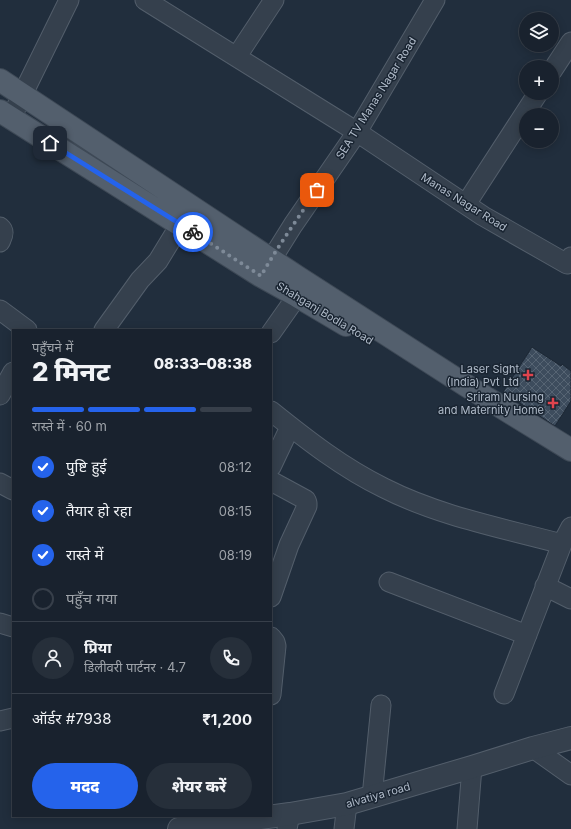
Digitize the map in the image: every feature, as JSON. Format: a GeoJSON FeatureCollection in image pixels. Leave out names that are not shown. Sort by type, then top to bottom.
{"type":"FeatureCollection","features":[{"type":"Feature","properties":{"kind":"main road"},"geometry":{"type":"LineString","coordinates":[[0,80],[23,94],[266,267],[467,386],[571,450]]}},
{"type":"Feature","properties":{"kind":"main road","name":"Shahganj Bodla Road"},"geometry":{"type":"LineString","coordinates":[[6,115],[180,225],[266,267],[297,296],[571,462]]}},
{"type":"Feature","properties":{"kind":"street"},"geometry":{"type":"LineString","coordinates":[[6,115],[23,94],[69,0]]}},
{"type":"Feature","properties":{"kind":"street","name":"Manas Nagar Road"},"geometry":{"type":"LineString","coordinates":[[145,0],[357,132],[484,216],[570,262]]}},
{"type":"Feature","properties":{"kind":"street"},"geometry":{"type":"LineString","coordinates":[[237,56],[274,0]]}},
{"type":"Feature","properties":{"kind":"street","name":"SEA TV Manas Nagar Road"},"geometry":{"type":"LineString","coordinates":[[266,267],[357,132],[435,0]]}},
{"type":"Feature","properties":{"kind":"street"},"geometry":{"type":"LineString","coordinates":[[559,60],[571,42]]}},
{"type":"Feature","properties":{"kind":"street"},"geometry":{"type":"LineString","coordinates":[[466,204],[533,100]]}},
{"type":"Feature","properties":{"kind":"street"},"geometry":{"type":"LineString","coordinates":[[105,329],[140,280],[158,261],[180,225]]}},
{"type":"Feature","properties":{"kind":"street"},"geometry":{"type":"LineString","coordinates":[[0,227],[3,232],[0,242]]}},
{"type":"Feature","properties":{"kind":"street"},"geometry":{"type":"LineString","coordinates":[[272,332],[297,296]]}},
{"type":"Feature","properties":{"kind":"street"},"geometry":{"type":"LineString","coordinates":[[0,310],[26,329]]}},
{"type":"Feature","properties":{"kind":"street"},"geometry":{"type":"LineString","coordinates":[[0,395],[12,374]]}},
{"type":"Feature","properties":{"kind":"street"},"geometry":{"type":"LineString","coordinates":[[272,412],[338,462],[385,488],[445,513],[562,544]]}},
{"type":"Feature","properties":{"kind":"street"},"geometry":{"type":"LineString","coordinates":[[272,465],[290,427]]}},
{"type":"Feature","properties":{"kind":"street"},"geometry":{"type":"LineString","coordinates":[[272,482],[306,500],[308,504],[289,545],[272,593]]}},
{"type":"Feature","properties":{"kind":"street"},"geometry":{"type":"LineString","coordinates":[[504,694],[545,586],[562,544],[571,527]]}},
{"type":"Feature","properties":{"kind":"street"},"geometry":{"type":"LineString","coordinates":[[389,582],[527,635]]}},
{"type":"Feature","properties":{"kind":"street"},"geometry":{"type":"LineString","coordinates":[[545,586],[571,599]]}},
{"type":"Feature","properties":{"kind":"street"},"geometry":{"type":"LineString","coordinates":[[0,623],[12,627]]}},
{"type":"Feature","properties":{"kind":"street"},"geometry":{"type":"LineString","coordinates":[[272,639],[276,646],[272,685]]}},
{"type":"Feature","properties":{"kind":"street"},"geometry":{"type":"LineString","coordinates":[[372,798],[381,704]]}},
{"type":"Feature","properties":{"kind":"street"},"geometry":{"type":"LineString","coordinates":[[0,721],[12,718]]}},
{"type":"Feature","properties":{"kind":"street","name":"alvatiya road"},"geometry":{"type":"LineString","coordinates":[[179,829],[258,817],[288,821],[372,798],[533,748],[571,738]]}},
{"type":"Feature","properties":{"kind":"street"},"geometry":{"type":"LineString","coordinates":[[533,748],[571,775]]}},
{"type":"Feature","properties":{"kind":"street"},"geometry":{"type":"LineString","coordinates":[[467,829],[472,768]]}},
{"type":"Feature","properties":{"kind":"street"},"geometry":{"type":"LineString","coordinates":[[344,829],[347,804]]}},
{"type":"Feature","properties":{"kind":"building"},"geometry":{"type":"Polygon","coordinates":[[[532,347],[561,366],[562,364],[571,371],[571,401],[555,426],[503,392],[532,347]]]}},
{"type":"Feature","properties":{"kind":"way so far"},"geometry":{"type":"LineString","coordinates":[[193,232],[261,276],[317,190]]}},
{"type":"Feature","properties":{"kind":"place","name":"Laser Sight (India) Pvt Ltd"},"geometry":{"type":"Point","coordinates":[528,375]}},
{"type":"Feature","properties":{"kind":"place","name":"Sriram Nursing and Maternity Home"},"geometry":{"type":"Point","coordinates":[553,403]}},
{"type":"Feature","properties":{"kind":"route"},"geometry":{"type":"LineString","coordinates":[[50,143],[193,232]]}}]}
